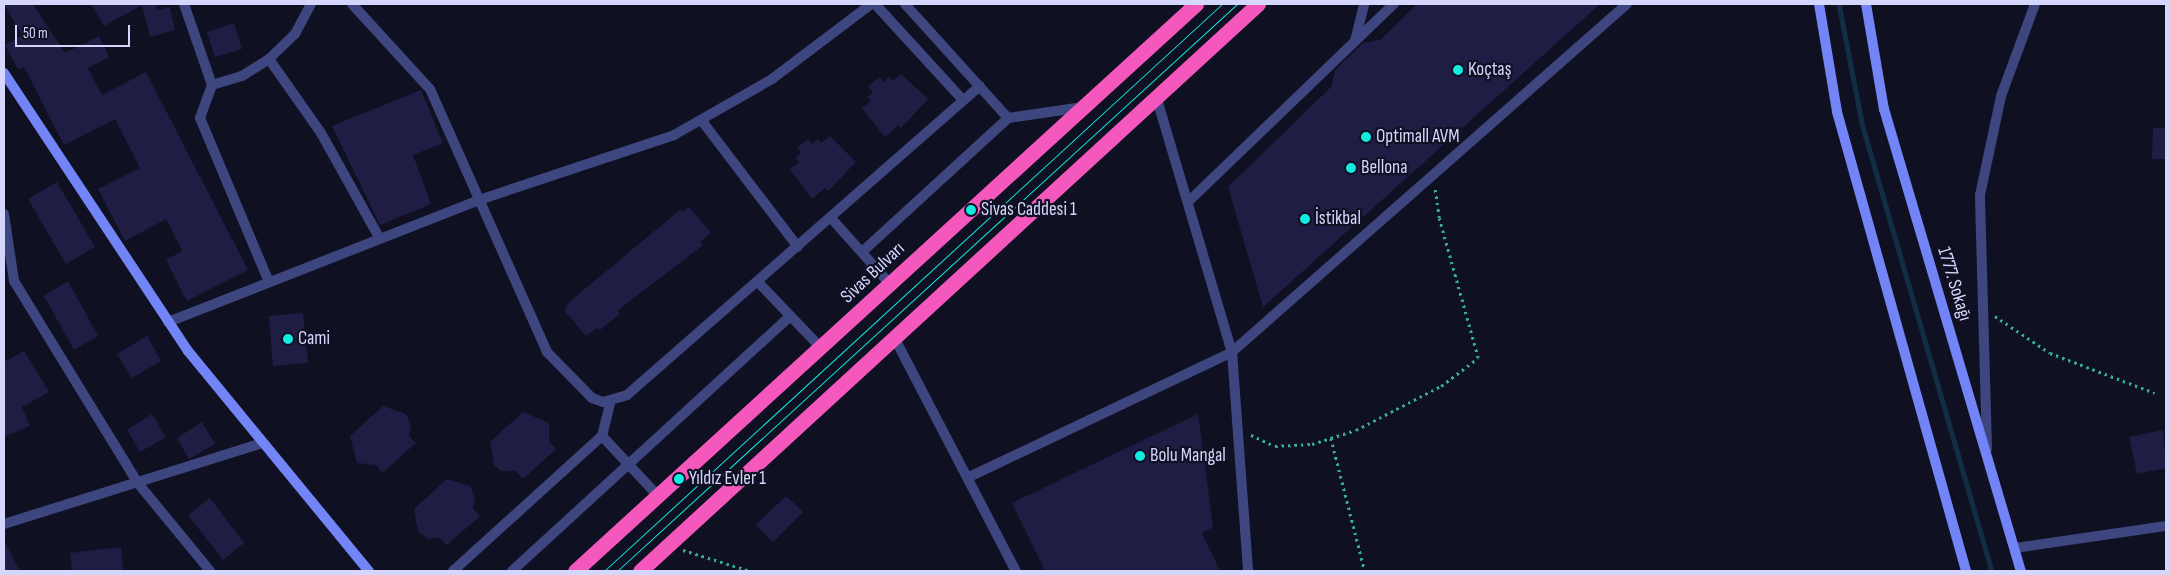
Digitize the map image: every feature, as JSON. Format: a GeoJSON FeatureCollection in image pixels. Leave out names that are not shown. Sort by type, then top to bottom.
{"type":"FeatureCollection","features":[{"type":"Feature","properties":{"kind":"highway","name":"Sivas Bulvarı"},"geometry":{"type":"LineString","coordinates":[[575,571],[659,497],[1196,4]]}},
{"type":"Feature","properties":{"kind":"highway"},"geometry":{"type":"LineString","coordinates":[[640,571],[1258,4]]}},
{"type":"Feature","properties":{"kind":"street"},"geometry":{"type":"LineString","coordinates":[[184,4],[212,85],[200,118],[269,282]]}},
{"type":"Feature","properties":{"kind":"street"},"geometry":{"type":"LineString","coordinates":[[212,85],[242,76],[269,59],[295,34],[311,4]]}},
{"type":"Feature","properties":{"kind":"street"},"geometry":{"type":"LineString","coordinates":[[352,4],[430,89],[547,352],[592,398],[610,403],[627,396],[798,248],[980,86]]}},
{"type":"Feature","properties":{"kind":"street"},"geometry":{"type":"LineString","coordinates":[[168,322],[479,200],[674,136],[772,79],[873,4],[963,100]]}},
{"type":"Feature","properties":{"kind":"street"},"geometry":{"type":"LineString","coordinates":[[905,4],[1008,118]]}},
{"type":"Feature","properties":{"kind":"street"},"geometry":{"type":"LineString","coordinates":[[1355,42],[1364,4]]}},
{"type":"Feature","properties":{"kind":"street"},"geometry":{"type":"LineString","coordinates":[[1188,202],[1394,4]]}},
{"type":"Feature","properties":{"kind":"street"},"geometry":{"type":"LineString","coordinates":[[969,477],[1232,352],[1627,4]]}},
{"type":"Feature","properties":{"kind":"street"},"geometry":{"type":"LineString","coordinates":[[1819,4],[1837,112],[1966,571]]}},
{"type":"Feature","properties":{"kind":"street","name":"1777. Sokağı"},"geometry":{"type":"LineString","coordinates":[[1866,4],[1884,109],[2021,571]]}},
{"type":"Feature","properties":{"kind":"street"},"geometry":{"type":"LineString","coordinates":[[1987,454],[1978,216],[1983,174],[2001,96],[2035,4]]}},
{"type":"Feature","properties":{"kind":"street"},"geometry":{"type":"LineString","coordinates":[[269,59],[322,134],[380,239]]}},
{"type":"Feature","properties":{"kind":"street"},"geometry":{"type":"LineString","coordinates":[[4,73],[168,322],[263,443],[369,571]]}},
{"type":"Feature","properties":{"kind":"street"},"geometry":{"type":"LineString","coordinates":[[1156,96],[1232,352],[1248,571]]}},
{"type":"Feature","properties":{"kind":"street"},"geometry":{"type":"LineString","coordinates":[[862,252],[1008,118],[1083,107]]}},
{"type":"Feature","properties":{"kind":"street"},"geometry":{"type":"LineString","coordinates":[[702,121],[798,248]]}},
{"type":"Feature","properties":{"kind":"street"},"geometry":{"type":"LineString","coordinates":[[4,214],[14,281],[137,482],[210,571]]}},
{"type":"Feature","properties":{"kind":"street"},"geometry":{"type":"LineString","coordinates":[[831,218],[890,284]]}},
{"type":"Feature","properties":{"kind":"street"},"geometry":{"type":"LineString","coordinates":[[758,282],[821,348]]}},
{"type":"Feature","properties":{"kind":"street"},"geometry":{"type":"LineString","coordinates":[[512,571],[790,316]]}},
{"type":"Feature","properties":{"kind":"street"},"geometry":{"type":"LineString","coordinates":[[895,339],[969,477],[1016,571]]}},
{"type":"Feature","properties":{"kind":"street"},"geometry":{"type":"LineString","coordinates":[[454,571],[602,436],[610,403]]}},
{"type":"Feature","properties":{"kind":"street"},"geometry":{"type":"LineString","coordinates":[[602,436],[659,497]]}},
{"type":"Feature","properties":{"kind":"street"},"geometry":{"type":"LineString","coordinates":[[4,524],[263,443]]}},
{"type":"Feature","properties":{"kind":"street"},"geometry":{"type":"LineString","coordinates":[[2014,548],[2166,526]]}},
{"type":"Feature","properties":{"kind":"path"},"geometry":{"type":"LineString","coordinates":[[1238,429],[1276,446],[1312,444],[1356,430],[1441,386],[1478,358],[1439,218],[1434,174]]}},
{"type":"Feature","properties":{"kind":"path"},"geometry":{"type":"LineString","coordinates":[[1982,305],[2050,353],[2155,393]]}},
{"type":"Feature","properties":{"kind":"path"},"geometry":{"type":"LineString","coordinates":[[1330,438],[1365,571]]}},
{"type":"Feature","properties":{"kind":"path"},"geometry":{"type":"LineString","coordinates":[[672,542],[700,558],[737,565],[750,571]]}},
{"type":"Feature","properties":{"kind":"building"},"geometry":{"type":"Polygon","coordinates":[[[4,4],[33,4],[65,53],[99,36],[109,57],[88,68],[102,95],[146,72],[248,270],[187,301],[166,260],[182,251],[166,219],[125,241],[98,189],[140,168],[115,119],[64,145],[24,67],[18,69],[5,45],[22,35],[4,4]]]}},
{"type":"Feature","properties":{"kind":"building"},"geometry":{"type":"Polygon","coordinates":[[[91,4],[156,4],[157,10],[170,7],[175,30],[150,37],[142,5],[104,26],[91,4]]]}},
{"type":"Feature","properties":{"kind":"building","name":"Optimall AVM"},"geometry":{"type":"Polygon","coordinates":[[[1417,4],[1600,4],[1263,307],[1228,187],[1331,87],[1335,70],[1363,43],[1380,40],[1417,4]]]}},
{"type":"Feature","properties":{"kind":"building"},"geometry":{"type":"Polygon","coordinates":[[[234,23],[242,49],[215,57],[207,32],[234,23]]]}},
{"type":"Feature","properties":{"kind":"building"},"geometry":{"type":"Polygon","coordinates":[[[901,74],[928,99],[901,128],[898,125],[885,137],[862,108],[871,101],[867,97],[873,92],[868,87],[879,77],[884,82],[889,77],[893,81],[901,74]]]}},
{"type":"Feature","properties":{"kind":"building"},"geometry":{"type":"Polygon","coordinates":[[[421,90],[443,143],[413,155],[431,204],[380,225],[332,126],[421,90]]]}},
{"type":"Feature","properties":{"kind":"building"},"geometry":{"type":"Polygon","coordinates":[[[2153,128],[2166,128],[2166,159],[2152,159],[2153,128]]]}},
{"type":"Feature","properties":{"kind":"building"},"geometry":{"type":"Polygon","coordinates":[[[830,136],[856,162],[828,191],[825,188],[812,199],[790,169],[799,162],[795,158],[801,153],[797,148],[808,139],[812,144],[818,139],[821,143],[830,136]]]}},
{"type":"Feature","properties":{"kind":"building"},"geometry":{"type":"Polygon","coordinates":[[[57,182],[95,247],[66,264],[28,199],[57,182]]]}},
{"type":"Feature","properties":{"kind":"building"},"geometry":{"type":"Polygon","coordinates":[[[689,207],[711,233],[700,242],[703,245],[617,311],[620,314],[600,330],[597,328],[586,336],[564,310],[569,302],[681,209],[683,212],[689,207]]]}},
{"type":"Feature","properties":{"kind":"building"},"geometry":{"type":"Polygon","coordinates":[[[68,281],[98,336],[74,350],[44,296],[68,281]]]}},
{"type":"Feature","properties":{"kind":"building","name":"Cami"},"geometry":{"type":"Polygon","coordinates":[[[303,313],[308,363],[273,366],[269,316],[303,313]]]}},
{"type":"Feature","properties":{"kind":"building"},"geometry":{"type":"Polygon","coordinates":[[[147,336],[161,361],[132,378],[117,354],[147,336]]]}},
{"type":"Feature","properties":{"kind":"building"},"geometry":{"type":"Polygon","coordinates":[[[24,351],[49,392],[22,407],[30,426],[4,437],[4,362],[24,351]]]}},
{"type":"Feature","properties":{"kind":"building"},"geometry":{"type":"Polygon","coordinates":[[[383,406],[406,414],[411,426],[409,436],[416,443],[382,473],[376,465],[357,463],[350,436],[383,406]]]}},
{"type":"Feature","properties":{"kind":"building"},"geometry":{"type":"Polygon","coordinates":[[[523,412],[549,423],[549,441],[556,449],[523,479],[516,471],[501,471],[494,465],[490,442],[523,412]]]}},
{"type":"Feature","properties":{"kind":"building"},"geometry":{"type":"Polygon","coordinates":[[[152,414],[166,437],[140,452],[127,430],[152,414]]]}},
{"type":"Feature","properties":{"kind":"building"},"geometry":{"type":"Polygon","coordinates":[[[1198,414],[1213,527],[1202,533],[1220,571],[1045,571],[1012,503],[1198,414]]]}},
{"type":"Feature","properties":{"kind":"building"},"geometry":{"type":"Polygon","coordinates":[[[202,422],[215,444],[189,459],[177,438],[202,422]]]}},
{"type":"Feature","properties":{"kind":"building"},"geometry":{"type":"Polygon","coordinates":[[[2163,430],[2166,468],[2137,474],[2129,437],[2163,430]]]}},
{"type":"Feature","properties":{"kind":"building"},"geometry":{"type":"Polygon","coordinates":[[[447,479],[470,486],[475,498],[473,508],[480,516],[447,545],[440,538],[429,539],[418,532],[414,509],[447,479]]]}},
{"type":"Feature","properties":{"kind":"building"},"geometry":{"type":"Polygon","coordinates":[[[786,496],[803,512],[773,542],[756,525],[786,496]]]}},
{"type":"Feature","properties":{"kind":"building"},"geometry":{"type":"Polygon","coordinates":[[[210,498],[244,543],[223,560],[188,515],[210,498]]]}},
{"type":"Feature","properties":{"kind":"building"},"geometry":{"type":"Polygon","coordinates":[[[4,540],[20,571],[4,571],[4,540]]]}},
{"type":"Feature","properties":{"kind":"building"},"geometry":{"type":"Polygon","coordinates":[[[121,547],[123,571],[72,571],[70,553],[121,547]]]}},
{"type":"Feature","properties":{"kind":"waterway"},"geometry":{"type":"LineString","coordinates":[[1839,4],[1863,127],[1992,571]]}},
{"type":"Feature","properties":{"kind":"tram line"},"geometry":{"type":"LineString","coordinates":[[604,571],[1222,4]]}},
{"type":"Feature","properties":{"kind":"tram line"},"geometry":{"type":"LineString","coordinates":[[617,571],[1237,4]]}},
{"type":"Feature","properties":{"kind":"place","name":"Koçtaş"},"geometry":{"type":"Point","coordinates":[1458,70]}},
{"type":"Feature","properties":{"kind":"place","name":"Optimall AVM"},"geometry":{"type":"Point","coordinates":[1366,137]}},
{"type":"Feature","properties":{"kind":"place","name":"Bellona"},"geometry":{"type":"Point","coordinates":[1351,168]}},
{"type":"Feature","properties":{"kind":"place","name":"Sivas Caddesi 1"},"geometry":{"type":"Point","coordinates":[971,210]}},
{"type":"Feature","properties":{"kind":"place","name":"İstikbal"},"geometry":{"type":"Point","coordinates":[1305,219]}},
{"type":"Feature","properties":{"kind":"place","name":"Cami"},"geometry":{"type":"Point","coordinates":[288,339]}},
{"type":"Feature","properties":{"kind":"place","name":"Bolu Mangal"},"geometry":{"type":"Point","coordinates":[1140,456]}},
{"type":"Feature","properties":{"kind":"place","name":"Yıldız Evler 1"},"geometry":{"type":"Point","coordinates":[679,479]}}]}
